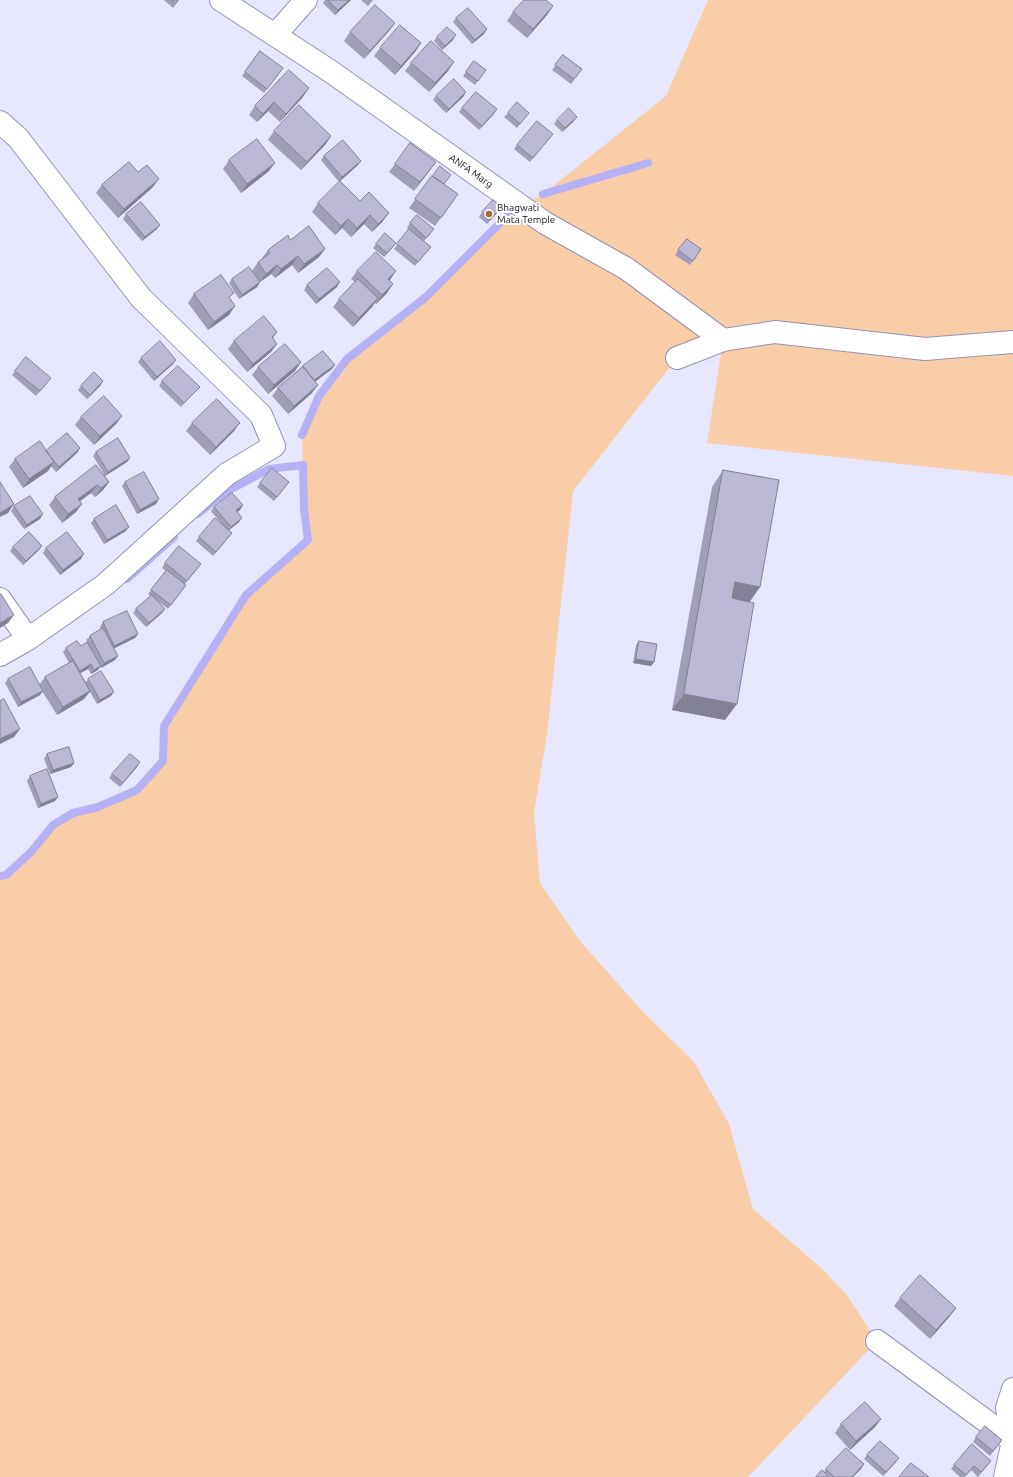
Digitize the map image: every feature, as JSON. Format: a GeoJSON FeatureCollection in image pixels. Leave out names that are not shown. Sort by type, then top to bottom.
{"type":"FeatureCollection","features":[{"type":"Feature","properties":{"kind":"street","name":"ANFA Marg"},"geometry":{"type":"LineString","coordinates":[[221,0],[330,71],[545,224],[626,269],[723,340]]}},
{"type":"Feature","properties":{"kind":"street"},"geometry":{"type":"LineString","coordinates":[[275,35],[306,0]]}},
{"type":"Feature","properties":{"kind":"street"},"geometry":{"type":"LineString","coordinates":[[0,122],[18,138],[141,298],[261,415],[274,446],[227,474],[106,584],[28,638],[0,655]]}},
{"type":"Feature","properties":{"kind":"street"},"geometry":{"type":"LineString","coordinates":[[677,358],[723,340],[775,332],[925,349],[1013,342]]}},
{"type":"Feature","properties":{"kind":"street"},"geometry":{"type":"LineString","coordinates":[[0,600],[28,638]]}},
{"type":"Feature","properties":{"kind":"street"},"geometry":{"type":"LineString","coordinates":[[877,1341],[1013,1441]]}},
{"type":"Feature","properties":{"kind":"street"},"geometry":{"type":"LineString","coordinates":[[1005,1477],[1013,1441],[1007,1408],[1013,1389]]}},
{"type":"Feature","properties":{"kind":"shaded area"},"geometry":{"type":"Polygon","coordinates":[[[708,0],[1013,0],[1013,476],[707,443],[723,341],[677,358],[573,491],[547,735],[534,812],[540,883],[580,941],[643,1012],[694,1062],[729,1124],[753,1209],[820,1267],[847,1295],[877,1341],[748,1477],[0,1477],[0,876],[6,875],[31,852],[53,825],[73,813],[98,807],[137,790],[163,761],[164,726],[246,595],[308,540],[304,508],[302,435],[319,396],[347,359],[426,297],[508,215],[543,194],[666,96],[708,0]]]}},
{"type":"Feature","properties":{"kind":"building"},"geometry":{"type":"Polygon","coordinates":[[[328,0],[349,0],[338,10],[328,0]]]}},
{"type":"Feature","properties":{"kind":"building"},"geometry":{"type":"Polygon","coordinates":[[[524,0],[546,0],[553,6],[533,29],[513,12],[524,0]]]}},
{"type":"Feature","properties":{"kind":"building"},"geometry":{"type":"Polygon","coordinates":[[[375,5],[395,23],[370,51],[350,32],[375,5]]]}},
{"type":"Feature","properties":{"kind":"building"},"geometry":{"type":"Polygon","coordinates":[[[468,8],[487,29],[475,40],[456,18],[468,8]]]}},
{"type":"Feature","properties":{"kind":"building"},"geometry":{"type":"Polygon","coordinates":[[[400,25],[421,43],[401,66],[380,48],[400,25]]]}},
{"type":"Feature","properties":{"kind":"building"},"geometry":{"type":"Polygon","coordinates":[[[447,27],[456,35],[445,46],[437,37],[447,27]]]}},
{"type":"Feature","properties":{"kind":"building"},"geometry":{"type":"Polygon","coordinates":[[[431,41],[454,62],[435,83],[411,63],[431,41]]]}},
{"type":"Feature","properties":{"kind":"building"},"geometry":{"type":"Polygon","coordinates":[[[260,51],[283,68],[267,89],[245,72],[260,51]]]}},
{"type":"Feature","properties":{"kind":"building"},"geometry":{"type":"Polygon","coordinates":[[[563,55],[582,69],[574,79],[555,65],[563,55]]]}},
{"type":"Feature","properties":{"kind":"building"},"geometry":{"type":"Polygon","coordinates":[[[474,61],[486,70],[478,81],[466,72],[474,61]]]}},
{"type":"Feature","properties":{"kind":"building"},"geometry":{"type":"Polygon","coordinates":[[[289,70],[309,88],[286,114],[274,102],[263,114],[255,106],[289,70]]]}},
{"type":"Feature","properties":{"kind":"building"},"geometry":{"type":"Polygon","coordinates":[[[454,79],[466,92],[449,109],[436,96],[454,79]]]}},
{"type":"Feature","properties":{"kind":"building"},"geometry":{"type":"Polygon","coordinates":[[[476,92],[497,109],[482,126],[462,108],[476,92]]]}},
{"type":"Feature","properties":{"kind":"building"},"geometry":{"type":"Polygon","coordinates":[[[517,102],[529,113],[520,124],[508,113],[517,102]]]}},
{"type":"Feature","properties":{"kind":"building"},"geometry":{"type":"Polygon","coordinates":[[[299,105],[331,136],[307,162],[274,131],[299,105]]]}},
{"type":"Feature","properties":{"kind":"building"},"geometry":{"type":"Polygon","coordinates":[[[569,108],[577,117],[565,128],[557,120],[569,108]]]}},
{"type":"Feature","properties":{"kind":"building"},"geometry":{"type":"Polygon","coordinates":[[[537,121],[553,134],[533,158],[517,145],[537,121]]]}},
{"type":"Feature","properties":{"kind":"building"},"geometry":{"type":"Polygon","coordinates":[[[257,139],[275,163],[247,184],[229,160],[257,139]]]}},
{"type":"Feature","properties":{"kind":"building"},"geometry":{"type":"Polygon","coordinates":[[[343,140],[361,161],[342,177],[324,156],[343,140]]]}},
{"type":"Feature","properties":{"kind":"building"},"geometry":{"type":"Polygon","coordinates":[[[410,143],[436,162],[420,182],[395,164],[410,143]]]}},
{"type":"Feature","properties":{"kind":"building"},"geometry":{"type":"Polygon","coordinates":[[[129,162],[138,172],[147,165],[159,179],[124,209],[102,185],[129,162]]]}},
{"type":"Feature","properties":{"kind":"building"},"geometry":{"type":"Polygon","coordinates":[[[440,166],[451,175],[444,184],[433,176],[440,166]]]}},
{"type":"Feature","properties":{"kind":"building"},"geometry":{"type":"Polygon","coordinates":[[[432,176],[458,194],[441,218],[415,199],[432,176]]]}},
{"type":"Feature","properties":{"kind":"building"},"geometry":{"type":"Polygon","coordinates":[[[340,181],[360,201],[369,192],[389,213],[378,224],[370,215],[357,228],[348,219],[341,226],[318,203],[340,181]]]}},
{"type":"Feature","properties":{"kind":"building"},"geometry":{"type":"Polygon","coordinates":[[[493,200],[502,206],[490,220],[482,212],[493,200]]]}},
{"type":"Feature","properties":{"kind":"building"},"geometry":{"type":"Polygon","coordinates":[[[141,202],[160,225],[145,237],[126,214],[141,202]]]}},
{"type":"Feature","properties":{"kind":"building"},"geometry":{"type":"Polygon","coordinates":[[[417,215],[434,229],[426,238],[410,223],[417,215]]]}},
{"type":"Feature","properties":{"kind":"building"},"geometry":{"type":"Polygon","coordinates":[[[309,226],[325,249],[304,264],[298,256],[281,269],[277,265],[266,274],[258,262],[270,253],[268,250],[288,235],[290,240],[309,226]]]}},
{"type":"Feature","properties":{"kind":"building"},"geometry":{"type":"Polygon","coordinates":[[[409,229],[431,247],[418,262],[397,244],[409,229]]]}},
{"type":"Feature","properties":{"kind":"building"},"geometry":{"type":"Polygon","coordinates":[[[385,233],[396,243],[387,253],[376,244],[385,233]]]}},
{"type":"Feature","properties":{"kind":"building"},"geometry":{"type":"Polygon","coordinates":[[[687,239],[701,249],[693,261],[678,250],[687,239]]]}},
{"type":"Feature","properties":{"kind":"building"},"geometry":{"type":"Polygon","coordinates":[[[376,252],[396,271],[388,279],[393,284],[382,295],[357,271],[376,252]]]}},
{"type":"Feature","properties":{"kind":"building"},"geometry":{"type":"Polygon","coordinates":[[[249,267],[260,282],[242,295],[232,279],[249,267]]]}},
{"type":"Feature","properties":{"kind":"building"},"geometry":{"type":"Polygon","coordinates":[[[327,268],[340,282],[319,299],[307,285],[327,268]]]}},
{"type":"Feature","properties":{"kind":"building"},"geometry":{"type":"Polygon","coordinates":[[[221,275],[234,293],[229,297],[235,306],[214,322],[194,294],[221,275]]]}},
{"type":"Feature","properties":{"kind":"building"},"geometry":{"type":"Polygon","coordinates":[[[358,279],[378,298],[359,318],[339,299],[358,279]]]}},
{"type":"Feature","properties":{"kind":"building"},"geometry":{"type":"Polygon","coordinates":[[[264,316],[277,332],[272,337],[277,344],[253,364],[234,341],[264,316]]]}},
{"type":"Feature","properties":{"kind":"building"},"geometry":{"type":"Polygon","coordinates":[[[160,341],[176,360],[157,377],[141,358],[160,341]]]}},
{"type":"Feature","properties":{"kind":"building"},"geometry":{"type":"Polygon","coordinates":[[[285,344],[301,362],[274,385],[258,367],[285,344]]]}},
{"type":"Feature","properties":{"kind":"building"},"geometry":{"type":"Polygon","coordinates":[[[323,351],[335,365],[314,380],[303,366],[323,351]]]}},
{"type":"Feature","properties":{"kind":"building"},"geometry":{"type":"Polygon","coordinates":[[[26,357],[51,378],[40,391],[15,371],[26,357]]]}},
{"type":"Feature","properties":{"kind":"building"},"geometry":{"type":"Polygon","coordinates":[[[178,366],[200,387],[184,403],[162,381],[178,366]]]}},
{"type":"Feature","properties":{"kind":"building"},"geometry":{"type":"Polygon","coordinates":[[[303,367],[318,385],[294,406],[278,388],[303,367]]]}},
{"type":"Feature","properties":{"kind":"building"},"geometry":{"type":"Polygon","coordinates":[[[94,372],[103,381],[90,395],[81,386],[94,372]]]}},
{"type":"Feature","properties":{"kind":"building"},"geometry":{"type":"Polygon","coordinates":[[[104,396],[122,416],[100,436],[81,417],[104,396]]]}},
{"type":"Feature","properties":{"kind":"building"},"geometry":{"type":"Polygon","coordinates":[[[217,399],[240,423],[216,447],[192,423],[217,399]]]}},
{"type":"Feature","properties":{"kind":"building"},"geometry":{"type":"Polygon","coordinates":[[[67,433],[80,448],[59,467],[46,451],[67,433]]]}},
{"type":"Feature","properties":{"kind":"building"},"geometry":{"type":"Polygon","coordinates":[[[118,438],[130,458],[108,472],[96,452],[118,438]]]}},
{"type":"Feature","properties":{"kind":"building"},"geometry":{"type":"Polygon","coordinates":[[[40,441],[54,462],[29,479],[15,459],[40,441]]]}},
{"type":"Feature","properties":{"kind":"building"},"geometry":{"type":"Polygon","coordinates":[[[96,465],[109,482],[101,488],[97,485],[78,499],[82,504],[68,514],[55,497],[96,465]]]}},
{"type":"Feature","properties":{"kind":"building"},"geometry":{"type":"Polygon","coordinates":[[[272,468],[289,482],[277,497],[260,483],[272,468]]]}},
{"type":"Feature","properties":{"kind":"building"},"geometry":{"type":"Polygon","coordinates":[[[723,470],[779,480],[760,587],[735,582],[732,598],[754,603],[737,704],[684,694],[723,470]]]}},
{"type":"Feature","properties":{"kind":"building"},"geometry":{"type":"Polygon","coordinates":[[[144,472],[159,499],[140,510],[125,482],[144,472]]]}},
{"type":"Feature","properties":{"kind":"building"},"geometry":{"type":"Polygon","coordinates":[[[0,482],[14,504],[0,513],[0,482]]]}},
{"type":"Feature","properties":{"kind":"building"},"geometry":{"type":"Polygon","coordinates":[[[232,493],[243,505],[236,510],[242,518],[231,527],[214,507],[232,493]]]}},
{"type":"Feature","properties":{"kind":"building"},"geometry":{"type":"Polygon","coordinates":[[[30,496],[43,514],[27,525],[14,506],[30,496]]]}},
{"type":"Feature","properties":{"kind":"building"},"geometry":{"type":"Polygon","coordinates":[[[116,505],[129,527],[107,540],[94,519],[116,505]]]}},
{"type":"Feature","properties":{"kind":"building"},"geometry":{"type":"Polygon","coordinates":[[[215,518],[232,533],[216,552],[199,537],[215,518]]]}},
{"type":"Feature","properties":{"kind":"building"},"geometry":{"type":"Polygon","coordinates":[[[29,532],[42,546],[26,561],[13,547],[29,532]]]}},
{"type":"Feature","properties":{"kind":"building"},"geometry":{"type":"Polygon","coordinates":[[[67,532],[84,554],[63,570],[46,548],[67,532]]]}},
{"type":"Feature","properties":{"kind":"building"},"geometry":{"type":"Polygon","coordinates":[[[179,546],[201,564],[187,581],[165,563],[179,546]]]}},
{"type":"Feature","properties":{"kind":"building"},"geometry":{"type":"Polygon","coordinates":[[[167,570],[186,585],[171,605],[151,590],[167,570]]]}},
{"type":"Feature","properties":{"kind":"building"},"geometry":{"type":"Polygon","coordinates":[[[0,594],[14,615],[0,623],[0,594]]]}},
{"type":"Feature","properties":{"kind":"building"},"geometry":{"type":"Polygon","coordinates":[[[152,595],[165,609],[149,623],[136,609],[152,595]]]}},
{"type":"Feature","properties":{"kind":"building"},"geometry":{"type":"Polygon","coordinates":[[[127,611],[138,634],[114,646],[103,622],[127,611]]]}},
{"type":"Feature","properties":{"kind":"building"},"geometry":{"type":"Polygon","coordinates":[[[103,628],[118,656],[104,663],[90,636],[103,628]]]}},
{"type":"Feature","properties":{"kind":"building"},"geometry":{"type":"Polygon","coordinates":[[[77,641],[81,646],[87,642],[101,666],[94,670],[91,664],[80,671],[66,648],[77,641]]]}},
{"type":"Feature","properties":{"kind":"building"},"geometry":{"type":"Polygon","coordinates":[[[639,641],[657,644],[654,662],[636,659],[639,641]]]}},
{"type":"Feature","properties":{"kind":"building"},"geometry":{"type":"Polygon","coordinates":[[[73,661],[90,691],[63,707],[45,677],[73,661]]]}},
{"type":"Feature","properties":{"kind":"building"},"geometry":{"type":"Polygon","coordinates":[[[30,667],[43,691],[21,702],[8,679],[30,667]]]}},
{"type":"Feature","properties":{"kind":"building"},"geometry":{"type":"Polygon","coordinates":[[[101,671],[114,692],[100,700],[88,679],[101,671]]]}},
{"type":"Feature","properties":{"kind":"building"},"geometry":{"type":"Polygon","coordinates":[[[4,699],[20,729],[0,739],[0,701],[4,699]]]}},
{"type":"Feature","properties":{"kind":"building"},"geometry":{"type":"Polygon","coordinates":[[[69,747],[74,763],[53,770],[47,754],[69,747]]]}},
{"type":"Feature","properties":{"kind":"building"},"geometry":{"type":"Polygon","coordinates":[[[130,754],[140,762],[123,783],[112,774],[130,754]]]}},
{"type":"Feature","properties":{"kind":"building"},"geometry":{"type":"Polygon","coordinates":[[[47,769],[58,797],[41,804],[30,776],[47,769]]]}},
{"type":"Feature","properties":{"kind":"building"},"geometry":{"type":"Polygon","coordinates":[[[920,1275],[956,1308],[936,1330],[900,1298],[920,1275]]]}},
{"type":"Feature","properties":{"kind":"building"},"geometry":{"type":"Polygon","coordinates":[[[865,1402],[881,1419],[856,1441],[841,1424],[865,1402]]]}},
{"type":"Feature","properties":{"kind":"building"},"geometry":{"type":"Polygon","coordinates":[[[985,1426],[1002,1440],[993,1451],[976,1437],[985,1426]]]}},
{"type":"Feature","properties":{"kind":"building"},"geometry":{"type":"Polygon","coordinates":[[[880,1441],[899,1458],[886,1472],[867,1455],[880,1441]]]}},
{"type":"Feature","properties":{"kind":"building"},"geometry":{"type":"Polygon","coordinates":[[[972,1444],[991,1461],[981,1472],[974,1466],[966,1475],[954,1465],[972,1444]]]}},
{"type":"Feature","properties":{"kind":"building"},"geometry":{"type":"Polygon","coordinates":[[[846,1448],[864,1464],[852,1477],[834,1477],[826,1469],[846,1448]]]}},
{"type":"Feature","properties":{"kind":"building"},"geometry":{"type":"Polygon","coordinates":[[[911,1463],[929,1477],[899,1477],[911,1463]]]}},
{"type":"Feature","properties":{"kind":"building"},"geometry":{"type":"Polygon","coordinates":[[[822,1470],[829,1477],[816,1477],[822,1470]]]}},
{"type":"Feature","properties":{"kind":"waterway"},"geometry":{"type":"LineString","coordinates":[[543,194],[648,163]]}},
{"type":"Feature","properties":{"kind":"waterway"},"geometry":{"type":"LineString","coordinates":[[302,435],[319,396],[347,359],[426,297],[508,215]]}},
{"type":"Feature","properties":{"kind":"waterway"},"geometry":{"type":"LineString","coordinates":[[0,876],[6,875],[31,852],[53,825],[73,813],[98,807],[137,790],[163,761],[164,726],[246,595],[308,540],[304,509],[303,465],[269,469],[224,493],[198,514]]}},
{"type":"Feature","properties":{"kind":"waterway"},"geometry":{"type":"LineString","coordinates":[[127,579],[174,537]]}},
{"type":"Feature","properties":{"kind":"place","name":"Bhagwati Mata Temple"},"geometry":{"type":"Point","coordinates":[489,214]}}]}
